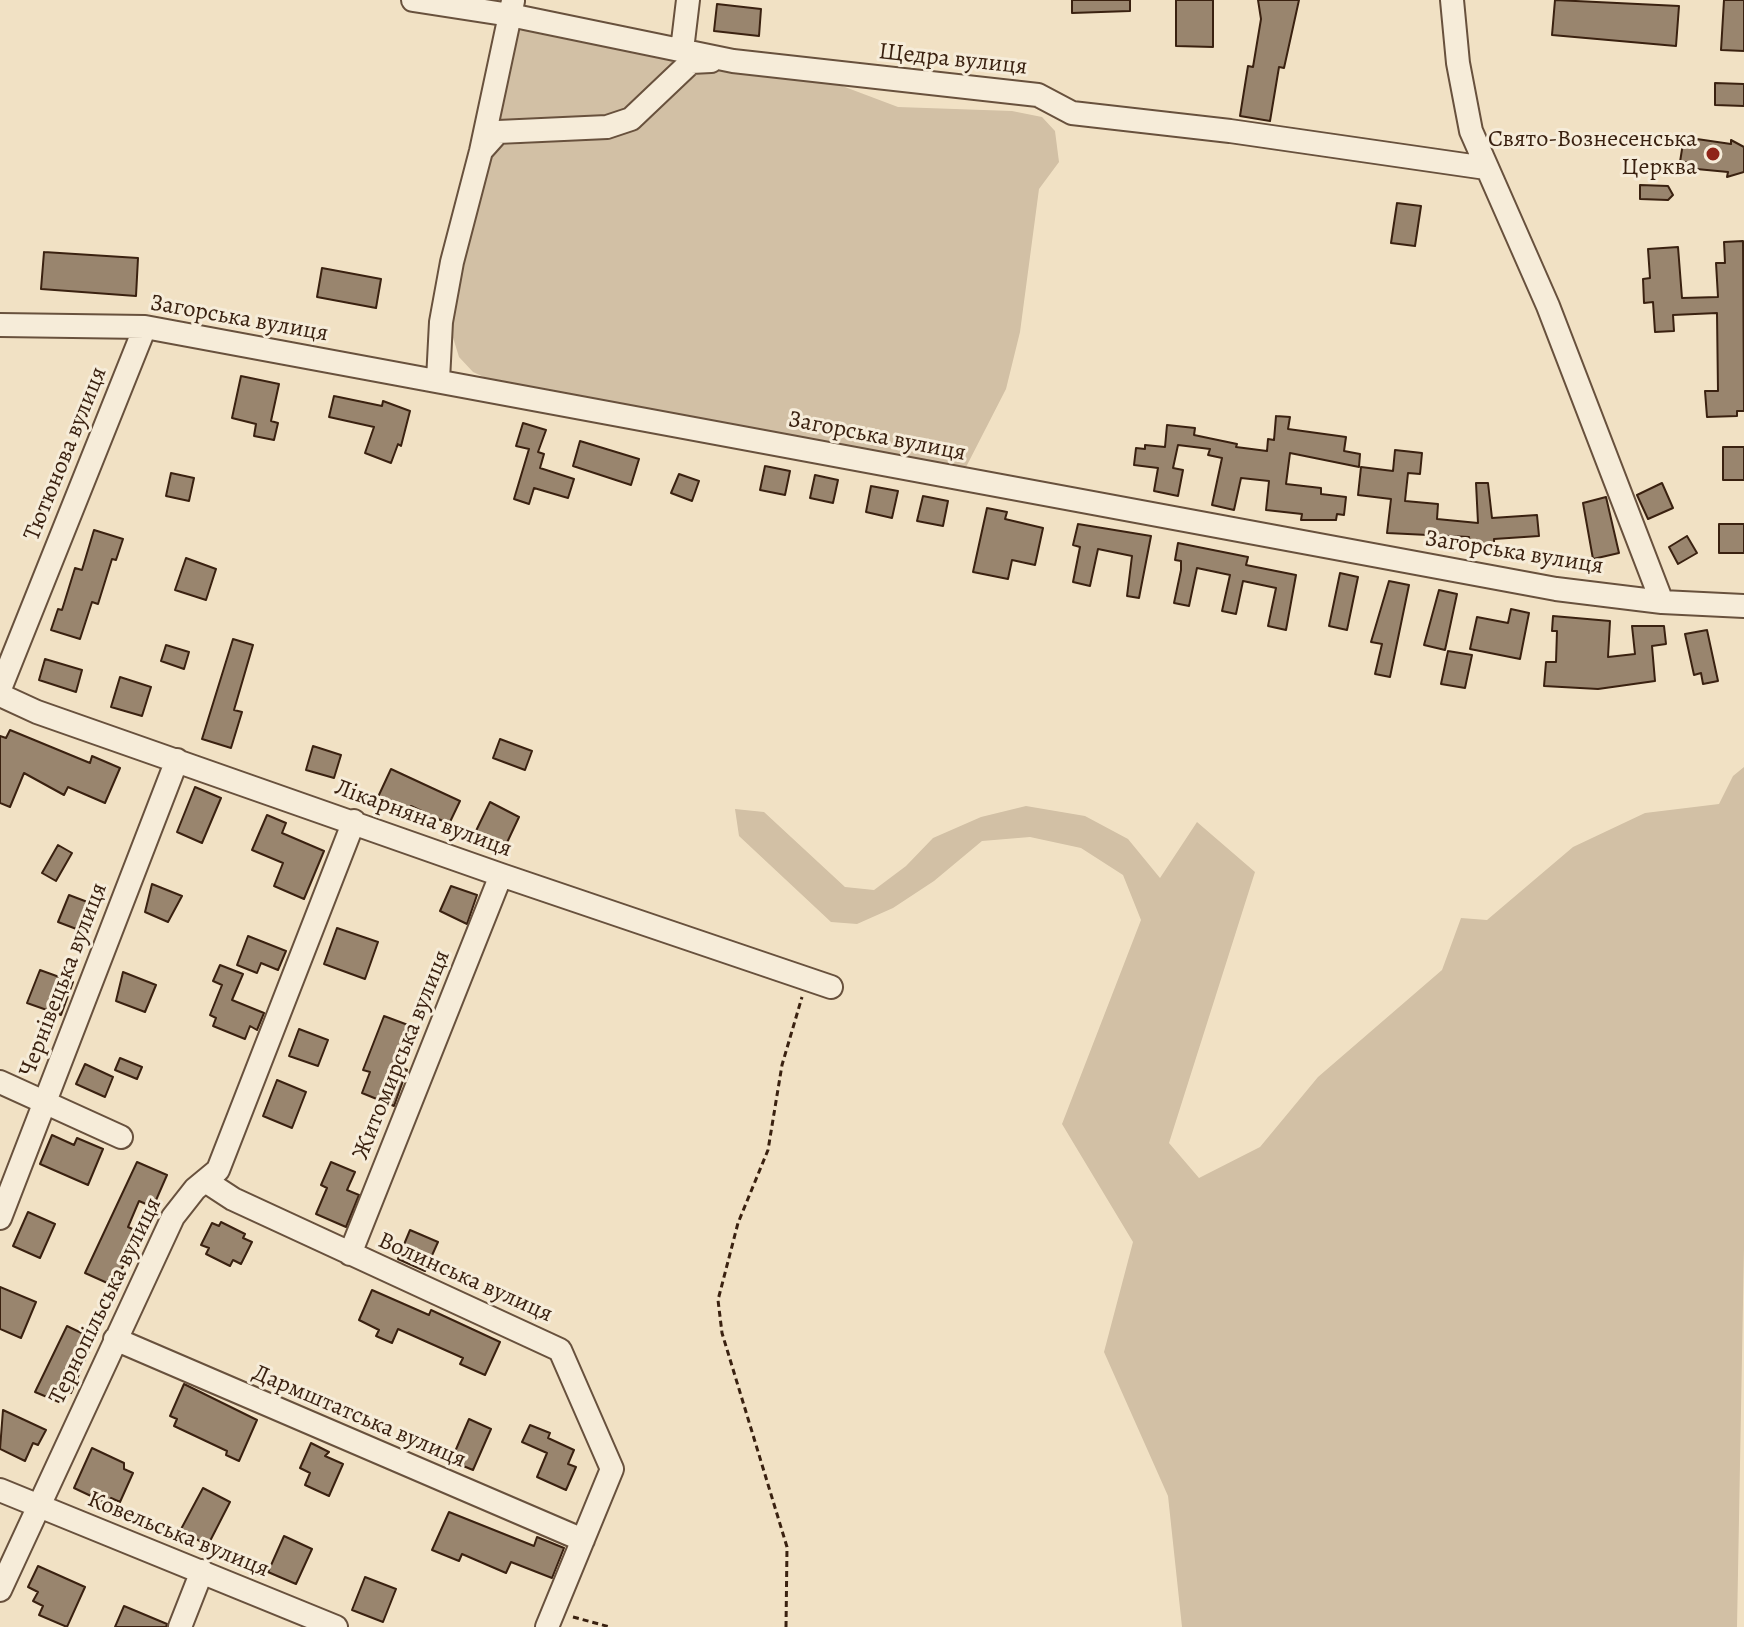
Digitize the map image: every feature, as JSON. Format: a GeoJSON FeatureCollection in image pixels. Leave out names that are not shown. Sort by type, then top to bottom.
{"type":"FeatureCollection","features":[{"type":"Feature","properties":{"kind":"street","name":"Щедра вулиця"},"geometry":{"type":"LineString","coordinates":[[413,0],[511,8],[733,61],[1038,95],[1072,113],[1486,168]]}},
{"type":"Feature","properties":{"kind":"street"},"geometry":{"type":"LineString","coordinates":[[682,50],[688,0]]}},
{"type":"Feature","properties":{"kind":"street"},"geometry":{"type":"LineString","coordinates":[[1452,0],[1464,99],[1486,168],[1548,306],[1662,602]]}},
{"type":"Feature","properties":{"kind":"street"},"geometry":{"type":"LineString","coordinates":[[438,380],[441,322],[452,262],[481,151],[511,8]]}},
{"type":"Feature","properties":{"kind":"street"},"geometry":{"type":"LineString","coordinates":[[481,151],[498,132],[607,127],[631,119],[691,62],[733,61]]}},
{"type":"Feature","properties":{"kind":"street","name":"Загорська вулиця"},"geometry":{"type":"LineString","coordinates":[[0,325],[145,327],[1493,578],[1662,602],[1744,606]]}},
{"type":"Feature","properties":{"kind":"street","name":"Тютюнова вулиця"},"geometry":{"type":"LineString","coordinates":[[0,692],[145,327]]}},
{"type":"Feature","properties":{"kind":"street","name":"Лікарняна вулиця"},"geometry":{"type":"LineString","coordinates":[[0,692],[37,712],[831,987]]}},
{"type":"Feature","properties":{"kind":"street","name":"Чернівецька вулиця"},"geometry":{"type":"LineString","coordinates":[[0,1218],[177,760]]}},
{"type":"Feature","properties":{"kind":"street","name":"Тернопільська вулиця"},"geometry":{"type":"LineString","coordinates":[[0,1590],[35,1507],[173,1217],[195,1189],[218,1170],[354,821]]}},
{"type":"Feature","properties":{"kind":"street","name":"Житомирська вулиця"},"geometry":{"type":"LineString","coordinates":[[350,1254],[501,875]]}},
{"type":"Feature","properties":{"kind":"street"},"geometry":{"type":"LineString","coordinates":[[0,1082],[121,1137]]}},
{"type":"Feature","properties":{"kind":"street","name":"Волинська вулиця"},"geometry":{"type":"LineString","coordinates":[[207,1182],[233,1199],[560,1350],[612,1469],[551,1617]]}},
{"type":"Feature","properties":{"kind":"street","name":"Дармштатська вулиця"},"geometry":{"type":"LineString","coordinates":[[115,1339],[583,1540]]}},
{"type":"Feature","properties":{"kind":"street","name":"Ковельська вулиця"},"geometry":{"type":"LineString","coordinates":[[0,1490],[35,1507],[336,1627]]}},
{"type":"Feature","properties":{"kind":"street"},"geometry":{"type":"LineString","coordinates":[[180,1627],[202,1571]]}},
{"type":"Feature","properties":{"kind":"path"},"geometry":{"type":"LineString","coordinates":[[786,1627],[787,1547],[722,1333],[718,1300],[738,1223],[768,1150],[782,1065],[808,978]]}},
{"type":"Feature","properties":{"kind":"path"},"geometry":{"type":"LineString","coordinates":[[551,1617],[572,1616],[610,1627]]}},
{"type":"Feature","properties":{"kind":"shaded area"},"geometry":{"type":"Polygon","coordinates":[[[535,28],[594,44],[666,53],[674,58],[673,68],[645,96],[620,112],[592,120],[503,121],[494,118],[516,32],[535,28]]]}},
{"type":"Feature","properties":{"kind":"shaded area"},"geometry":{"type":"Polygon","coordinates":[[[725,68],[829,81],[898,107],[1012,111],[1042,117],[1055,131],[1059,162],[1039,189],[1020,332],[1006,389],[964,471],[499,384],[473,372],[459,357],[451,331],[452,314],[485,168],[495,151],[503,145],[605,139],[633,125],[695,71],[725,68]]]}},
{"type":"Feature","properties":{"kind":"shaded area"},"geometry":{"type":"Polygon","coordinates":[[[1744,767],[1744,1248],[1737,1627],[1182,1627],[1168,1496],[1104,1352],[1133,1242],[1062,1124],[1141,920],[1123,875],[1081,848],[1030,837],[982,841],[934,881],[893,908],[857,924],[831,922],[739,836],[735,809],[764,812],[845,887],[874,890],[906,866],[933,838],[981,817],[1026,806],[1085,816],[1128,839],[1160,878],[1197,822],[1255,872],[1169,1143],[1199,1178],[1260,1147],[1318,1077],[1442,970],[1461,918],[1487,920],[1573,847],[1645,813],[1719,804],[1733,776],[1744,767]]]}},
{"type":"Feature","properties":{"kind":"building"},"geometry":{"type":"Polygon","coordinates":[[[1072,0],[1130,0],[1130,11],[1072,13],[1072,0]]]}},
{"type":"Feature","properties":{"kind":"building"},"geometry":{"type":"Polygon","coordinates":[[[1176,0],[1213,0],[1213,47],[1176,46],[1176,0]]]}},
{"type":"Feature","properties":{"kind":"building"},"geometry":{"type":"Polygon","coordinates":[[[1258,0],[1299,0],[1284,68],[1279,67],[1270,121],[1240,116],[1248,66],[1253,67],[1261,19],[1258,0]]]}},
{"type":"Feature","properties":{"kind":"building"},"geometry":{"type":"Polygon","coordinates":[[[1555,0],[1679,6],[1676,46],[1552,35],[1555,0]]]}},
{"type":"Feature","properties":{"kind":"building"},"geometry":{"type":"Polygon","coordinates":[[[1724,0],[1744,0],[1744,51],[1721,50],[1724,0]]]}},
{"type":"Feature","properties":{"kind":"building"},"geometry":{"type":"Polygon","coordinates":[[[717,4],[761,9],[759,36],[714,31],[717,4]]]}},
{"type":"Feature","properties":{"kind":"building"},"geometry":{"type":"Polygon","coordinates":[[[1715,83],[1744,84],[1744,106],[1715,105],[1715,83]]]}},
{"type":"Feature","properties":{"kind":"building","name":"Свято-Вознесенська Церква"},"geometry":{"type":"Polygon","coordinates":[[[1690,138],[1731,144],[1731,140],[1744,147],[1744,172],[1727,177],[1728,172],[1686,168],[1686,162],[1680,162],[1683,143],[1689,144],[1690,138]]]}},
{"type":"Feature","properties":{"kind":"building"},"geometry":{"type":"Polygon","coordinates":[[[1640,185],[1668,186],[1673,195],[1668,200],[1640,199],[1640,185]]]}},
{"type":"Feature","properties":{"kind":"building"},"geometry":{"type":"Polygon","coordinates":[[[1397,203],[1421,206],[1415,246],[1391,243],[1397,203]]]}},
{"type":"Feature","properties":{"kind":"building"},"geometry":{"type":"Polygon","coordinates":[[[1743,241],[1744,411],[1737,411],[1737,416],[1707,417],[1705,391],[1718,391],[1717,313],[1673,315],[1674,331],[1655,332],[1653,302],[1644,303],[1643,279],[1650,278],[1648,249],[1678,247],[1682,298],[1718,297],[1716,263],[1725,263],[1724,242],[1743,241]]]}},
{"type":"Feature","properties":{"kind":"building"},"geometry":{"type":"Polygon","coordinates":[[[44,252],[138,258],[136,296],[41,289],[44,252]]]}},
{"type":"Feature","properties":{"kind":"building"},"geometry":{"type":"Polygon","coordinates":[[[322,268],[381,279],[376,308],[317,297],[322,268]]]}},
{"type":"Feature","properties":{"kind":"building"},"geometry":{"type":"Polygon","coordinates":[[[241,376],[279,384],[271,421],[278,423],[274,440],[254,436],[256,424],[232,418],[241,376]]]}},
{"type":"Feature","properties":{"kind":"building"},"geometry":{"type":"Polygon","coordinates":[[[334,396],[382,406],[383,401],[410,411],[401,446],[398,444],[391,463],[365,453],[374,427],[329,417],[334,396]]]}},
{"type":"Feature","properties":{"kind":"building"},"geometry":{"type":"Polygon","coordinates":[[[1276,416],[1290,417],[1288,429],[1346,437],[1344,451],[1360,454],[1359,467],[1290,453],[1286,484],[1321,488],[1321,494],[1346,497],[1344,515],[1337,514],[1336,520],[1301,520],[1302,514],[1266,510],[1269,481],[1241,478],[1234,510],[1212,505],[1222,458],[1208,455],[1210,449],[1178,445],[1173,468],[1183,470],[1178,496],[1154,491],[1158,468],[1134,465],[1136,448],[1145,449],[1145,445],[1165,447],[1167,425],[1195,428],[1194,435],[1237,444],[1236,447],[1267,451],[1268,439],[1274,440],[1276,416]]]}},
{"type":"Feature","properties":{"kind":"building"},"geometry":{"type":"Polygon","coordinates":[[[523,423],[546,430],[538,452],[544,454],[540,468],[574,479],[568,498],[534,488],[529,504],[514,499],[529,449],[516,446],[523,423]]]}},
{"type":"Feature","properties":{"kind":"building"},"geometry":{"type":"Polygon","coordinates":[[[580,441],[639,459],[631,485],[573,466],[580,441]]]}},
{"type":"Feature","properties":{"kind":"building"},"geometry":{"type":"Polygon","coordinates":[[[1723,447],[1744,447],[1744,480],[1723,480],[1723,447]]]}},
{"type":"Feature","properties":{"kind":"building"},"geometry":{"type":"Polygon","coordinates":[[[1395,450],[1422,453],[1420,474],[1408,473],[1405,501],[1438,504],[1437,519],[1478,523],[1476,483],[1488,483],[1492,518],[1537,515],[1539,536],[1494,539],[1494,547],[1470,548],[1469,537],[1387,533],[1391,499],[1358,495],[1361,467],[1393,471],[1395,450]]]}},
{"type":"Feature","properties":{"kind":"building"},"geometry":{"type":"Polygon","coordinates":[[[765,466],[790,471],[785,495],[760,490],[765,466]]]}},
{"type":"Feature","properties":{"kind":"building"},"geometry":{"type":"Polygon","coordinates":[[[171,473],[194,478],[189,501],[166,496],[171,473]]]}},
{"type":"Feature","properties":{"kind":"building"},"geometry":{"type":"Polygon","coordinates":[[[679,474],[699,481],[692,501],[671,493],[679,474]]]}},
{"type":"Feature","properties":{"kind":"building"},"geometry":{"type":"Polygon","coordinates":[[[815,475],[838,480],[833,503],[810,498],[815,475]]]}},
{"type":"Feature","properties":{"kind":"building"},"geometry":{"type":"Polygon","coordinates":[[[1662,483],[1673,508],[1648,519],[1637,495],[1662,483]]]}},
{"type":"Feature","properties":{"kind":"building"},"geometry":{"type":"Polygon","coordinates":[[[871,486],[898,491],[892,518],[866,512],[871,486]]]}},
{"type":"Feature","properties":{"kind":"building"},"geometry":{"type":"Polygon","coordinates":[[[923,496],[948,501],[943,526],[917,521],[923,496]]]}},
{"type":"Feature","properties":{"kind":"building"},"geometry":{"type":"Polygon","coordinates":[[[1606,497],[1619,553],[1593,559],[1583,503],[1606,497]]]}},
{"type":"Feature","properties":{"kind":"building"},"geometry":{"type":"Polygon","coordinates":[[[987,508],[1007,512],[1005,519],[1043,528],[1035,565],[1012,560],[1008,579],[973,572],[987,508]]]}},
{"type":"Feature","properties":{"kind":"building"},"geometry":{"type":"Polygon","coordinates":[[[1078,524],[1151,536],[1139,598],[1127,596],[1132,556],[1098,549],[1090,586],[1073,582],[1080,547],[1073,545],[1078,524]]]}},
{"type":"Feature","properties":{"kind":"building"},"geometry":{"type":"Polygon","coordinates":[[[1719,524],[1744,524],[1744,553],[1719,553],[1719,524]]]}},
{"type":"Feature","properties":{"kind":"building"},"geometry":{"type":"Polygon","coordinates":[[[94,530],[123,539],[116,560],[112,559],[98,604],[92,602],[80,639],[51,630],[58,609],[62,610],[75,568],[82,570],[94,530]]]}},
{"type":"Feature","properties":{"kind":"building"},"geometry":{"type":"Polygon","coordinates":[[[1687,536],[1697,553],[1678,564],[1669,547],[1687,536]]]}},
{"type":"Feature","properties":{"kind":"building"},"geometry":{"type":"Polygon","coordinates":[[[1178,543],[1248,557],[1246,565],[1296,575],[1286,630],[1268,626],[1276,588],[1243,581],[1236,614],[1222,611],[1230,575],[1197,568],[1189,606],[1174,603],[1181,570],[1181,561],[1175,560],[1178,543]]]}},
{"type":"Feature","properties":{"kind":"building"},"geometry":{"type":"Polygon","coordinates":[[[186,558],[216,569],[206,600],[175,590],[186,558]]]}},
{"type":"Feature","properties":{"kind":"building"},"geometry":{"type":"Polygon","coordinates":[[[1340,573],[1358,577],[1347,630],[1329,626],[1340,573]]]}},
{"type":"Feature","properties":{"kind":"building"},"geometry":{"type":"Polygon","coordinates":[[[1389,581],[1409,585],[1390,677],[1375,674],[1382,644],[1371,642],[1389,581]]]}},
{"type":"Feature","properties":{"kind":"building"},"geometry":{"type":"Polygon","coordinates":[[[1439,590],[1457,594],[1445,650],[1424,645],[1439,590]]]}},
{"type":"Feature","properties":{"kind":"building"},"geometry":{"type":"Polygon","coordinates":[[[1511,609],[1529,613],[1520,659],[1470,649],[1477,617],[1508,623],[1511,609]]]}},
{"type":"Feature","properties":{"kind":"building"},"geometry":{"type":"Polygon","coordinates":[[[1553,616],[1610,621],[1608,657],[1635,654],[1632,626],[1664,626],[1666,644],[1652,646],[1655,681],[1598,689],[1544,686],[1546,662],[1556,662],[1557,631],[1552,631],[1553,616]]]}},
{"type":"Feature","properties":{"kind":"building"},"geometry":{"type":"Polygon","coordinates":[[[1707,630],[1718,681],[1703,684],[1701,673],[1694,675],[1685,634],[1707,630]]]}},
{"type":"Feature","properties":{"kind":"building"},"geometry":{"type":"Polygon","coordinates":[[[233,639],[253,645],[234,710],[242,712],[231,748],[202,739],[233,639]]]}},
{"type":"Feature","properties":{"kind":"building"},"geometry":{"type":"Polygon","coordinates":[[[166,645],[189,652],[184,669],[161,661],[166,645]]]}},
{"type":"Feature","properties":{"kind":"building"},"geometry":{"type":"Polygon","coordinates":[[[1448,651],[1472,655],[1465,688],[1441,684],[1448,651]]]}},
{"type":"Feature","properties":{"kind":"building"},"geometry":{"type":"Polygon","coordinates":[[[45,659],[82,670],[76,692],[39,680],[45,659]]]}},
{"type":"Feature","properties":{"kind":"building"},"geometry":{"type":"Polygon","coordinates":[[[120,677],[151,687],[142,716],[111,707],[120,677]]]}},
{"type":"Feature","properties":{"kind":"building"},"geometry":{"type":"Polygon","coordinates":[[[10,730],[90,763],[92,756],[120,768],[105,803],[68,787],[64,795],[24,773],[10,807],[0,803],[0,736],[6,738],[10,730]]]}},
{"type":"Feature","properties":{"kind":"building"},"geometry":{"type":"Polygon","coordinates":[[[500,739],[532,751],[525,770],[493,758],[500,739]]]}},
{"type":"Feature","properties":{"kind":"building"},"geometry":{"type":"Polygon","coordinates":[[[313,746],[341,755],[334,778],[306,770],[313,746]]]}},
{"type":"Feature","properties":{"kind":"building"},"geometry":{"type":"Polygon","coordinates":[[[391,769],[460,801],[449,824],[411,806],[408,812],[378,797],[391,769]]]}},
{"type":"Feature","properties":{"kind":"building"},"geometry":{"type":"Polygon","coordinates":[[[195,787],[221,798],[202,843],[177,832],[195,787]]]}},
{"type":"Feature","properties":{"kind":"building"},"geometry":{"type":"Polygon","coordinates":[[[490,802],[519,817],[504,849],[474,835],[490,802]]]}},
{"type":"Feature","properties":{"kind":"building"},"geometry":{"type":"Polygon","coordinates":[[[267,815],[286,823],[282,833],[324,851],[304,899],[274,886],[283,863],[252,850],[267,815]]]}},
{"type":"Feature","properties":{"kind":"building"},"geometry":{"type":"Polygon","coordinates":[[[58,845],[72,853],[56,881],[42,873],[58,845]]]}},
{"type":"Feature","properties":{"kind":"building"},"geometry":{"type":"Polygon","coordinates":[[[152,884],[182,896],[168,922],[145,912],[152,884]]]}},
{"type":"Feature","properties":{"kind":"building"},"geometry":{"type":"Polygon","coordinates":[[[451,886],[477,895],[467,924],[440,911],[451,886]]]}},
{"type":"Feature","properties":{"kind":"building"},"geometry":{"type":"Polygon","coordinates":[[[69,895],[98,906],[87,933],[58,922],[69,895]]]}},
{"type":"Feature","properties":{"kind":"building"},"geometry":{"type":"Polygon","coordinates":[[[337,928],[378,942],[365,979],[324,964],[337,928]]]}},
{"type":"Feature","properties":{"kind":"building"},"geometry":{"type":"Polygon","coordinates":[[[248,936],[286,951],[278,970],[261,963],[257,973],[237,965],[248,936]]]}},
{"type":"Feature","properties":{"kind":"building"},"geometry":{"type":"Polygon","coordinates":[[[220,965],[243,974],[232,1000],[264,1013],[257,1030],[250,1026],[245,1039],[213,1026],[216,1018],[210,1015],[222,985],[213,981],[220,965]]]}},
{"type":"Feature","properties":{"kind":"building"},"geometry":{"type":"Polygon","coordinates":[[[40,970],[73,982],[61,1015],[27,1003],[40,970]]]}},
{"type":"Feature","properties":{"kind":"building"},"geometry":{"type":"Polygon","coordinates":[[[123,972],[156,985],[145,1012],[116,1001],[123,972]]]}},
{"type":"Feature","properties":{"kind":"building"},"geometry":{"type":"Polygon","coordinates":[[[384,1016],[416,1028],[402,1068],[407,1070],[394,1106],[362,1093],[370,1072],[363,1070],[384,1016]]]}},
{"type":"Feature","properties":{"kind":"building"},"geometry":{"type":"Polygon","coordinates":[[[299,1029],[328,1040],[318,1066],[289,1056],[299,1029]]]}},
{"type":"Feature","properties":{"kind":"building"},"geometry":{"type":"Polygon","coordinates":[[[120,1058],[142,1067],[137,1079],[115,1070],[120,1058]]]}},
{"type":"Feature","properties":{"kind":"building"},"geometry":{"type":"Polygon","coordinates":[[[85,1064],[113,1077],[105,1097],[76,1084],[85,1064]]]}},
{"type":"Feature","properties":{"kind":"building"},"geometry":{"type":"Polygon","coordinates":[[[277,1080],[306,1092],[292,1128],[263,1116],[277,1080]]]}},
{"type":"Feature","properties":{"kind":"building"},"geometry":{"type":"Polygon","coordinates":[[[52,1135],[74,1145],[77,1138],[103,1149],[88,1185],[40,1164],[52,1135]]]}},
{"type":"Feature","properties":{"kind":"building"},"geometry":{"type":"Polygon","coordinates":[[[137,1162],[167,1175],[153,1207],[139,1201],[128,1227],[139,1232],[114,1286],[85,1273],[137,1162]]]}},
{"type":"Feature","properties":{"kind":"building"},"geometry":{"type":"Polygon","coordinates":[[[331,1162],[355,1172],[347,1190],[359,1195],[346,1227],[316,1214],[327,1188],[321,1185],[331,1162]]]}},
{"type":"Feature","properties":{"kind":"building"},"geometry":{"type":"Polygon","coordinates":[[[28,1212],[55,1224],[40,1258],[13,1246],[28,1212]]]}},
{"type":"Feature","properties":{"kind":"building"},"geometry":{"type":"Polygon","coordinates":[[[221,1222],[245,1234],[243,1238],[252,1242],[241,1264],[233,1260],[230,1266],[206,1254],[209,1248],[201,1245],[212,1223],[219,1226],[221,1222]]]}},
{"type":"Feature","properties":{"kind":"building"},"geometry":{"type":"Polygon","coordinates":[[[410,1230],[438,1242],[425,1271],[398,1259],[410,1230]]]}},
{"type":"Feature","properties":{"kind":"building"},"geometry":{"type":"Polygon","coordinates":[[[0,1287],[36,1302],[21,1338],[0,1329],[0,1287]]]}},
{"type":"Feature","properties":{"kind":"building"},"geometry":{"type":"Polygon","coordinates":[[[372,1290],[429,1315],[431,1310],[500,1342],[485,1375],[460,1364],[463,1358],[398,1329],[392,1343],[376,1336],[379,1330],[359,1320],[372,1290]]]}},
{"type":"Feature","properties":{"kind":"building"},"geometry":{"type":"Polygon","coordinates":[[[67,1326],[94,1339],[71,1393],[65,1390],[59,1402],[35,1392],[67,1326]]]}},
{"type":"Feature","properties":{"kind":"building"},"geometry":{"type":"Polygon","coordinates":[[[184,1384],[257,1420],[239,1461],[226,1455],[227,1451],[174,1426],[177,1419],[170,1416],[184,1384]]]}},
{"type":"Feature","properties":{"kind":"building"},"geometry":{"type":"Polygon","coordinates":[[[3,1410],[46,1430],[38,1445],[33,1443],[25,1461],[0,1449],[3,1410]]]}},
{"type":"Feature","properties":{"kind":"building"},"geometry":{"type":"Polygon","coordinates":[[[469,1419],[491,1429],[473,1470],[451,1461],[469,1419]]]}},
{"type":"Feature","properties":{"kind":"building"},"geometry":{"type":"Polygon","coordinates":[[[530,1425],[550,1433],[548,1438],[574,1450],[568,1464],[576,1467],[566,1490],[537,1477],[547,1453],[522,1442],[530,1425]]]}},
{"type":"Feature","properties":{"kind":"building"},"geometry":{"type":"Polygon","coordinates":[[[311,1443],[329,1452],[325,1456],[343,1464],[329,1496],[305,1485],[310,1473],[300,1468],[311,1443]]]}},
{"type":"Feature","properties":{"kind":"building"},"geometry":{"type":"Polygon","coordinates":[[[92,1448],[124,1463],[124,1469],[133,1473],[120,1502],[111,1498],[108,1504],[74,1488],[92,1448]]]}},
{"type":"Feature","properties":{"kind":"building"},"geometry":{"type":"Polygon","coordinates":[[[203,1488],[230,1502],[208,1545],[180,1531],[203,1488]]]}},
{"type":"Feature","properties":{"kind":"building"},"geometry":{"type":"Polygon","coordinates":[[[449,1512],[534,1546],[537,1537],[564,1548],[552,1578],[511,1562],[506,1573],[462,1554],[459,1561],[432,1550],[449,1512]]]}},
{"type":"Feature","properties":{"kind":"building"},"geometry":{"type":"Polygon","coordinates":[[[284,1536],[312,1549],[296,1584],[268,1572],[284,1536]]]}},
{"type":"Feature","properties":{"kind":"building"},"geometry":{"type":"Polygon","coordinates":[[[38,1566],[85,1587],[67,1627],[39,1615],[43,1606],[33,1601],[38,1592],[28,1587],[38,1566]]]}},
{"type":"Feature","properties":{"kind":"building"},"geometry":{"type":"Polygon","coordinates":[[[365,1577],[396,1589],[383,1622],[352,1610],[365,1577]]]}},
{"type":"Feature","properties":{"kind":"building"},"geometry":{"type":"Polygon","coordinates":[[[124,1606],[167,1624],[166,1627],[115,1627],[124,1606]]]}},
{"type":"Feature","properties":{"kind":"place","name":"Свято-Вознесенська Церква"},"geometry":{"type":"Point","coordinates":[1713,154]}}]}
